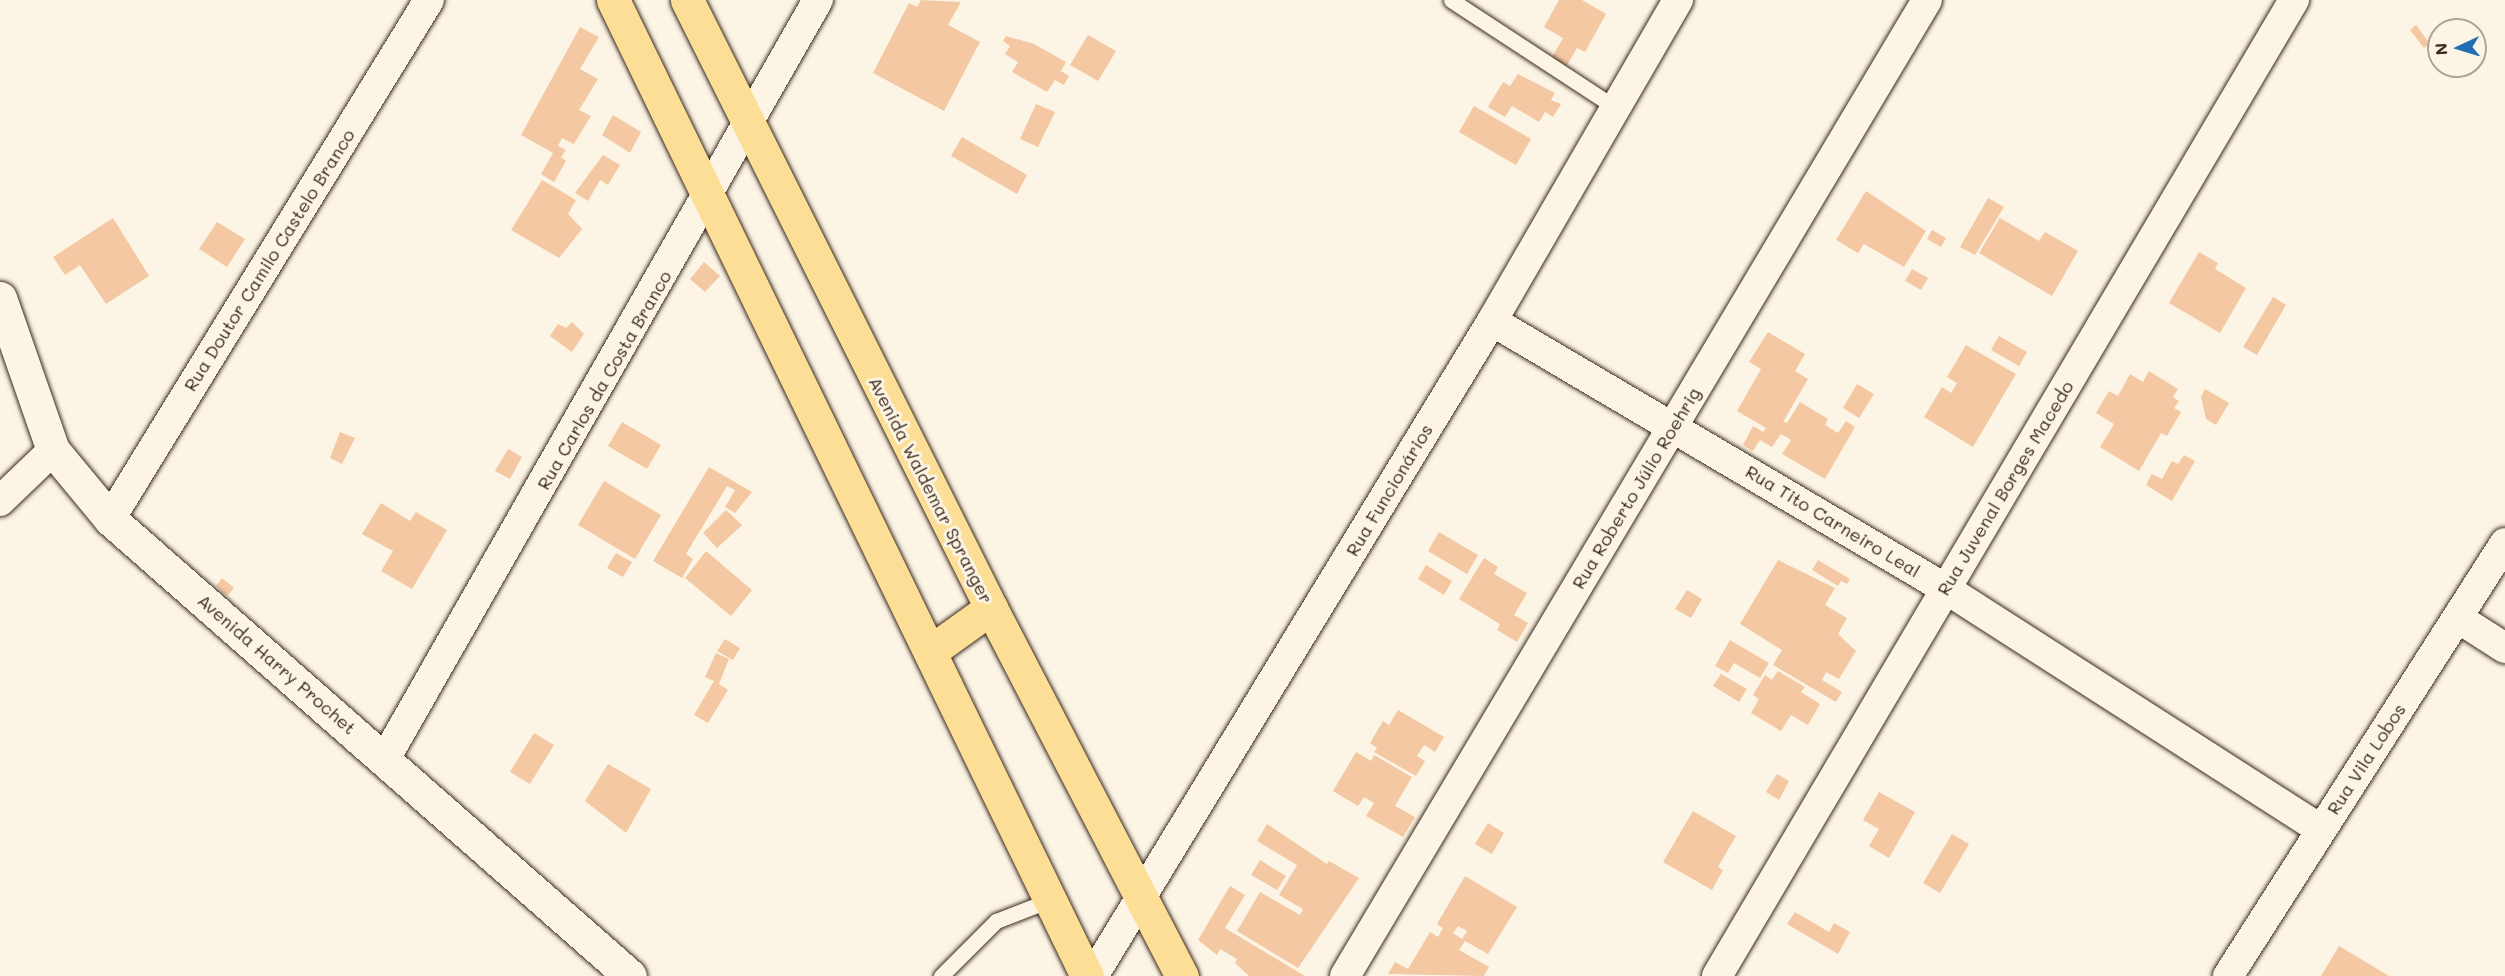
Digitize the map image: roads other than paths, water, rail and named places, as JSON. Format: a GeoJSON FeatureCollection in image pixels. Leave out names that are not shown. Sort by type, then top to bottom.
{"type":"FeatureCollection","features":[{"type":"Feature","properties":{"kind":"main road"},"geometry":{"type":"LineString","coordinates":[[613,0],[1087,976]]}},
{"type":"Feature","properties":{"kind":"main road","name":"Avenida Waldemar Spranger"},"geometry":{"type":"LineString","coordinates":[[687,0],[991,608],[1182,976]]}},
{"type":"Feature","properties":{"kind":"main road"},"geometry":{"type":"LineString","coordinates":[[931,651],[991,608]]}},
{"type":"Feature","properties":{"kind":"street","name":"Rua Doutor Camilo Castelo Branco"},"geometry":{"type":"LineString","coordinates":[[110,519],[429,0]]}},
{"type":"Feature","properties":{"kind":"street","name":"Rua Carlos da Costa Branco"},"geometry":{"type":"LineString","coordinates":[[386,757],[708,199],[818,0]]}},
{"type":"Feature","properties":{"kind":"street","name":"Rua Funcionários"},"geometry":{"type":"LineString","coordinates":[[1093,976],[1492,321],[1678,0]]}},
{"type":"Feature","properties":{"kind":"street","name":"Rua Roberto Júlio Roehrig"},"geometry":{"type":"LineString","coordinates":[[1346,976],[1927,0]]}},
{"type":"Feature","properties":{"kind":"street","name":"Rua Juvenal Borges Macedo"},"geometry":{"type":"LineString","coordinates":[[1717,976],[2294,0]]}},
{"type":"Feature","properties":{"kind":"street","name":"Avenida Harry Prochet"},"geometry":{"type":"LineString","coordinates":[[0,298],[52,450],[110,519],[386,757],[630,976]]}},
{"type":"Feature","properties":{"kind":"street","name":"Rua Tito Carneiro Leal"},"geometry":{"type":"LineString","coordinates":[[1492,321],[1674,425],[1946,589],[2320,830]]}},
{"type":"Feature","properties":{"kind":"street"},"geometry":{"type":"LineString","coordinates":[[0,501],[52,450]]}},
{"type":"Feature","properties":{"kind":"street","name":"Rua Vila Lobos"},"geometry":{"type":"LineString","coordinates":[[2228,976],[2505,543]]}},
{"type":"Feature","properties":{"kind":"street"},"geometry":{"type":"LineString","coordinates":[[2458,618],[2505,648]]}},
{"type":"Feature","properties":{"kind":"lane"},"geometry":{"type":"LineString","coordinates":[[1452,0],[1616,108]]}},
{"type":"Feature","properties":{"kind":"lane"},"geometry":{"type":"LineString","coordinates":[[941,976],[996,921],[1050,900]]}}]}
